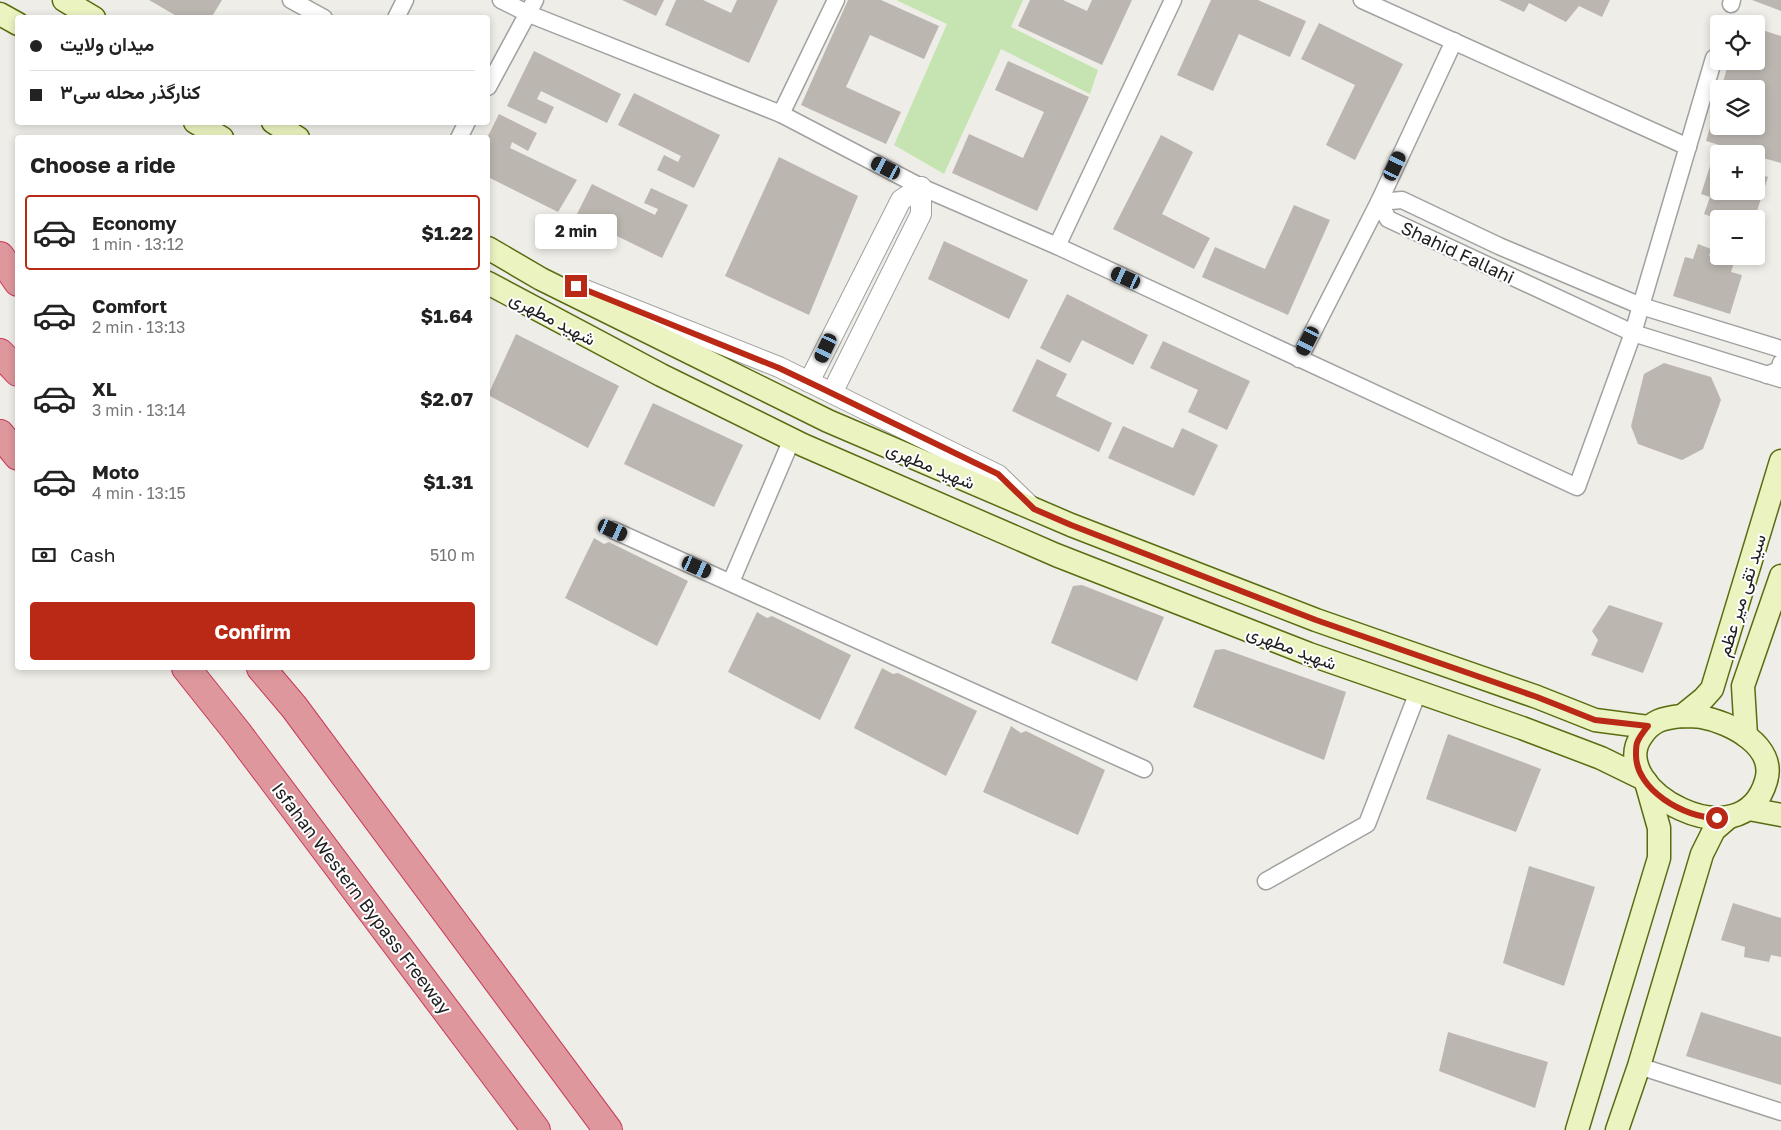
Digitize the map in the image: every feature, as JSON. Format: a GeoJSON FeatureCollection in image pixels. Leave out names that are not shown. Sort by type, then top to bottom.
{"type":"FeatureCollection","features":[{"type":"Feature","properties":{"kind":"highway"},"geometry":{"type":"LineString","coordinates":[[0,256],[15,278]]}},
{"type":"Feature","properties":{"kind":"highway"},"geometry":{"type":"LineString","coordinates":[[0,353],[15,369]]}},
{"type":"Feature","properties":{"kind":"highway"},"geometry":{"type":"LineString","coordinates":[[0,434],[15,452]]}},
{"type":"Feature","properties":{"kind":"highway","name":"Isfahan Western Bypass Freeway"},"geometry":{"type":"LineString","coordinates":[[188,670],[243,740],[536,1130]]}},
{"type":"Feature","properties":{"kind":"highway"},"geometry":{"type":"LineString","coordinates":[[263,670],[294,707],[608,1130]]}},
{"type":"Feature","properties":{"kind":"highway"},"geometry":{"type":"LineString","coordinates":[[270,670],[294,707]]}},
{"type":"Feature","properties":{"kind":"main road"},"geometry":{"type":"LineString","coordinates":[[64,0],[89,15]]}},
{"type":"Feature","properties":{"kind":"main road"},"geometry":{"type":"LineString","coordinates":[[0,14],[15,22]]}},
{"type":"Feature","properties":{"kind":"main road"},"geometry":{"type":"LineString","coordinates":[[200,125],[217,135]]}},
{"type":"Feature","properties":{"kind":"main road"},"geometry":{"type":"LineString","coordinates":[[278,125],[293,135]]}},
{"type":"Feature","properties":{"kind":"main road","name":"شهید مطهری"},"geometry":{"type":"LineString","coordinates":[[490,249],[541,279],[828,421],[1071,525],[1316,620],[1537,697],[1595,720],[1648,726]]}},
{"type":"Feature","properties":{"kind":"main road","name":"شهید مطهری"},"geometry":{"type":"LineString","coordinates":[[490,284],[661,375],[792,439],[1056,555],[1309,654],[1556,741],[1600,758],[1644,780]]}},
{"type":"Feature","properties":{"kind":"main road","name":"سید تقی میر عظم"},"geometry":{"type":"LineString","coordinates":[[1682,716],[1703,700],[1712,689],[1781,461]]}},
{"type":"Feature","properties":{"kind":"main road","name":"سید تقی میر عظم"},"geometry":{"type":"LineString","coordinates":[[1746,736],[1742,686],[1781,576]]}},
{"type":"Feature","properties":{"kind":"main road"},"geometry":{"type":"LineString","coordinates":[[1556,741],[1568,734],[1573,719],[1571,711]]}},
{"type":"Feature","properties":{"kind":"main road"},"geometry":{"type":"LineString","coordinates":[[1577,1130],[1659,858],[1659,828],[1644,780],[1636,762],[1636,744],[1648,726],[1664,718],[1682,716],[1701,717],[1732,726],[1756,744],[1774,763],[1757,800],[1714,830],[1702,854],[1639,1066],[1617,1130]]}},
{"type":"Feature","properties":{"kind":"main road"},"geometry":{"type":"LineString","coordinates":[[1644,780],[1656,793],[1679,808],[1705,818],[1739,813],[1781,815]]}},
{"type":"Feature","properties":{"kind":"street"},"geometry":{"type":"LineString","coordinates":[[291,0],[318,15]]}},
{"type":"Feature","properties":{"kind":"street"},"geometry":{"type":"LineString","coordinates":[[398,15],[405,0]]}},
{"type":"Feature","properties":{"kind":"street"},"geometry":{"type":"LineString","coordinates":[[501,0],[532,7],[781,114],[921,186],[1058,246],[1578,487],[1633,333],[1710,70]]}},
{"type":"Feature","properties":{"kind":"street"},"geometry":{"type":"LineString","coordinates":[[781,114],[836,0]]}},
{"type":"Feature","properties":{"kind":"street"},"geometry":{"type":"LineString","coordinates":[[1058,246],[1173,0]]}},
{"type":"Feature","properties":{"kind":"street"},"geometry":{"type":"LineString","coordinates":[[1362,0],[1688,147]]}},
{"type":"Feature","properties":{"kind":"street"},"geometry":{"type":"LineString","coordinates":[[490,83],[532,7]]}},
{"type":"Feature","properties":{"kind":"street"},"geometry":{"type":"LineString","coordinates":[[1299,359],[1379,202],[1454,42]]}},
{"type":"Feature","properties":{"kind":"street"},"geometry":{"type":"LineString","coordinates":[[809,382],[901,200],[921,186]]}},
{"type":"Feature","properties":{"kind":"street"},"geometry":{"type":"LineString","coordinates":[[832,393],[921,214],[921,186]]}},
{"type":"Feature","properties":{"kind":"street","name":"Shahid Fallahi"},"geometry":{"type":"LineString","coordinates":[[1774,377],[1633,333],[1388,219],[1379,202],[1402,200],[1499,246],[1641,306],[1778,351]]}},
{"type":"Feature","properties":{"kind":"street"},"geometry":{"type":"LineString","coordinates":[[541,279],[576,286],[779,368],[998,474],[1034,509]]}},
{"type":"Feature","properties":{"kind":"street"},"geometry":{"type":"LineString","coordinates":[[826,348],[829,362],[835,366],[847,363]]}},
{"type":"Feature","properties":{"kind":"street"},"geometry":{"type":"LineString","coordinates":[[1774,377],[1781,363]]}},
{"type":"Feature","properties":{"kind":"street"},"geometry":{"type":"LineString","coordinates":[[730,582],[792,439]]}},
{"type":"Feature","properties":{"kind":"street"},"geometry":{"type":"LineString","coordinates":[[613,530],[1144,769]]}},
{"type":"Feature","properties":{"kind":"street"},"geometry":{"type":"LineString","coordinates":[[1266,880],[1368,824],[1418,692]]}},
{"type":"Feature","properties":{"kind":"street"},"geometry":{"type":"LineString","coordinates":[[1639,1066],[1781,1112]]}},
{"type":"Feature","properties":{"kind":"green space"},"geometry":{"type":"Polygon","coordinates":[[[896,0],[1023,0],[1011,27],[1098,70],[1090,94],[1001,49],[944,174],[894,145],[947,24],[896,0]]]}},
{"type":"Feature","properties":{"kind":"building"},"geometry":{"type":"Polygon","coordinates":[[[149,0],[222,0],[213,15],[175,15],[149,0]]]}},
{"type":"Feature","properties":{"kind":"building"},"geometry":{"type":"Polygon","coordinates":[[[622,0],[664,0],[656,16],[622,0]]]}},
{"type":"Feature","properties":{"kind":"building"},"geometry":{"type":"Polygon","coordinates":[[[676,0],[703,0],[731,13],[737,0],[778,0],[749,63],[665,25],[676,0]]]}},
{"type":"Feature","properties":{"kind":"building"},"geometry":{"type":"Polygon","coordinates":[[[848,0],[881,0],[939,26],[924,59],[870,35],[846,87],[901,112],[886,144],[801,105],[848,0]]]}},
{"type":"Feature","properties":{"kind":"building"},"geometry":{"type":"Polygon","coordinates":[[[1030,0],[1063,0],[1087,11],[1092,0],[1132,0],[1102,65],[1018,26],[1030,0]]]}},
{"type":"Feature","properties":{"kind":"building"},"geometry":{"type":"Polygon","coordinates":[[[1211,0],[1258,0],[1306,21],[1290,57],[1239,34],[1213,91],[1177,75],[1211,0]]]}},
{"type":"Feature","properties":{"kind":"building"},"geometry":{"type":"Polygon","coordinates":[[[1499,0],[1610,0],[1602,17],[1579,6],[1566,22],[1529,3],[1524,12],[1499,0]]]}},
{"type":"Feature","properties":{"kind":"building"},"geometry":{"type":"Polygon","coordinates":[[[1752,0],[1781,0],[1781,11],[1752,0]]]}},
{"type":"Feature","properties":{"kind":"building"},"geometry":{"type":"Polygon","coordinates":[[[1319,23],[1403,64],[1355,160],[1326,145],[1355,85],[1301,59],[1319,23]]]}},
{"type":"Feature","properties":{"kind":"building"},"geometry":{"type":"Polygon","coordinates":[[[1765,31],[1781,36],[1781,163],[1765,159],[1765,145],[1719,145],[1706,141],[1710,127],[1710,135],[1765,135],[1765,80],[1724,80],[1726,70],[1765,70],[1765,31]]]}},
{"type":"Feature","properties":{"kind":"building"},"geometry":{"type":"Polygon","coordinates":[[[534,51],[621,94],[607,123],[541,91],[537,99],[554,107],[546,124],[507,106],[534,51]]]}},
{"type":"Feature","properties":{"kind":"building"},"geometry":{"type":"Polygon","coordinates":[[[1008,61],[1089,97],[1037,211],[952,173],[969,134],[1023,158],[1044,112],[995,90],[1008,61]]]}},
{"type":"Feature","properties":{"kind":"building"},"geometry":{"type":"Polygon","coordinates":[[[634,93],[720,135],[694,188],[657,170],[664,155],[678,162],[681,156],[618,125],[634,93]]]}},
{"type":"Feature","properties":{"kind":"building"},"geometry":{"type":"Polygon","coordinates":[[[499,114],[537,133],[528,151],[512,142],[510,148],[577,180],[558,212],[490,178],[488,135],[499,114]]]}},
{"type":"Feature","properties":{"kind":"building"},"geometry":{"type":"Polygon","coordinates":[[[1161,135],[1193,152],[1162,214],[1210,238],[1194,269],[1113,229],[1161,135]]]}},
{"type":"Feature","properties":{"kind":"building"},"geometry":{"type":"Polygon","coordinates":[[[779,157],[858,196],[809,315],[725,276],[779,157]]]}},
{"type":"Feature","properties":{"kind":"building"},"geometry":{"type":"Polygon","coordinates":[[[1710,166],[1710,197],[1701,194],[1710,166]]]}},
{"type":"Feature","properties":{"kind":"building"},"geometry":{"type":"Polygon","coordinates":[[[592,184],[655,215],[658,209],[644,203],[651,188],[688,205],[662,258],[576,216],[592,184]]]}},
{"type":"Feature","properties":{"kind":"building"},"geometry":{"type":"Polygon","coordinates":[[[1710,197],[1710,200],[1761,200],[1757,210],[1710,210],[1710,216],[1704,214],[1710,197]]]}},
{"type":"Feature","properties":{"kind":"building"},"geometry":{"type":"Polygon","coordinates":[[[1294,205],[1330,220],[1288,315],[1202,277],[1215,247],[1265,269],[1294,205]]]}},
{"type":"Feature","properties":{"kind":"building"},"geometry":{"type":"Polygon","coordinates":[[[944,241],[1028,280],[1009,319],[928,279],[944,241]]]}},
{"type":"Feature","properties":{"kind":"building"},"geometry":{"type":"Polygon","coordinates":[[[1698,244],[1710,249],[1710,265],[1733,265],[1731,272],[1742,275],[1730,314],[1673,296],[1685,257],[1693,259],[1698,244]]]}},
{"type":"Feature","properties":{"kind":"building"},"geometry":{"type":"Polygon","coordinates":[[[1067,294],[1148,335],[1133,365],[1082,340],[1070,363],[1040,348],[1067,294]]]}},
{"type":"Feature","properties":{"kind":"building"},"geometry":{"type":"Polygon","coordinates":[[[516,334],[619,386],[588,448],[490,396],[490,391],[516,334]]]}},
{"type":"Feature","properties":{"kind":"building"},"geometry":{"type":"Polygon","coordinates":[[[1163,341],[1250,381],[1227,430],[1188,412],[1198,390],[1150,368],[1163,341]]]}},
{"type":"Feature","properties":{"kind":"building"},"geometry":{"type":"Polygon","coordinates":[[[1037,359],[1067,374],[1056,396],[1112,423],[1099,452],[1012,411],[1037,359]]]}},
{"type":"Feature","properties":{"kind":"building"},"geometry":{"type":"Polygon","coordinates":[[[1664,363],[1711,377],[1721,400],[1703,449],[1682,460],[1638,444],[1631,426],[1644,374],[1664,363]]]}},
{"type":"Feature","properties":{"kind":"building"},"geometry":{"type":"Polygon","coordinates":[[[653,403],[743,445],[714,507],[624,464],[653,403]]]}},
{"type":"Feature","properties":{"kind":"building"},"geometry":{"type":"Polygon","coordinates":[[[1123,426],[1173,448],[1182,428],[1218,445],[1194,496],[1108,458],[1123,426]]]}},
{"type":"Feature","properties":{"kind":"building"},"geometry":{"type":"Polygon","coordinates":[[[594,538],[604,544],[609,542],[688,581],[657,646],[565,598],[594,538]]]}},
{"type":"Feature","properties":{"kind":"building"},"geometry":{"type":"Polygon","coordinates":[[[1082,585],[1164,617],[1137,681],[1051,643],[1073,586],[1082,585]]]}},
{"type":"Feature","properties":{"kind":"building"},"geometry":{"type":"Polygon","coordinates":[[[1609,605],[1663,623],[1643,673],[1591,655],[1598,640],[1592,631],[1609,605]]]}},
{"type":"Feature","properties":{"kind":"building"},"geometry":{"type":"Polygon","coordinates":[[[757,612],[767,618],[772,616],[851,655],[820,720],[728,672],[757,612]]]}},
{"type":"Feature","properties":{"kind":"building"},"geometry":{"type":"Polygon","coordinates":[[[1224,649],[1346,692],[1324,760],[1193,707],[1215,650],[1224,649]]]}},
{"type":"Feature","properties":{"kind":"building"},"geometry":{"type":"Polygon","coordinates":[[[882,668],[893,674],[898,673],[977,711],[946,776],[854,728],[882,668]]]}},
{"type":"Feature","properties":{"kind":"building"},"geometry":{"type":"Polygon","coordinates":[[[1011,726],[1021,733],[1026,731],[1105,770],[1078,835],[983,792],[1011,726]]]}},
{"type":"Feature","properties":{"kind":"building"},"geometry":{"type":"Polygon","coordinates":[[[1448,734],[1541,769],[1516,832],[1426,799],[1448,734]]]}},
{"type":"Feature","properties":{"kind":"building"},"geometry":{"type":"Polygon","coordinates":[[[1529,866],[1595,887],[1564,986],[1503,963],[1529,866]]]}},
{"type":"Feature","properties":{"kind":"building"},"geometry":{"type":"Polygon","coordinates":[[[1733,903],[1781,918],[1781,957],[1771,955],[1769,962],[1744,957],[1745,947],[1721,940],[1733,903]]]}},
{"type":"Feature","properties":{"kind":"building"},"geometry":{"type":"Polygon","coordinates":[[[1701,1012],[1781,1037],[1781,1085],[1686,1056],[1701,1012]]]}},
{"type":"Feature","properties":{"kind":"building"},"geometry":{"type":"Polygon","coordinates":[[[1448,1032],[1548,1062],[1535,1108],[1439,1071],[1448,1032]]]}},
{"type":"Feature","properties":{"kind":"route"},"geometry":{"type":"LineString","coordinates":[[576,286],[779,368],[821,388],[998,474],[1034,509],[1071,525],[1316,620],[1537,697],[1595,720],[1648,726],[1636,744],[1636,762],[1642,778],[1656,793],[1679,808],[1705,818],[1717,818]]}}]}
